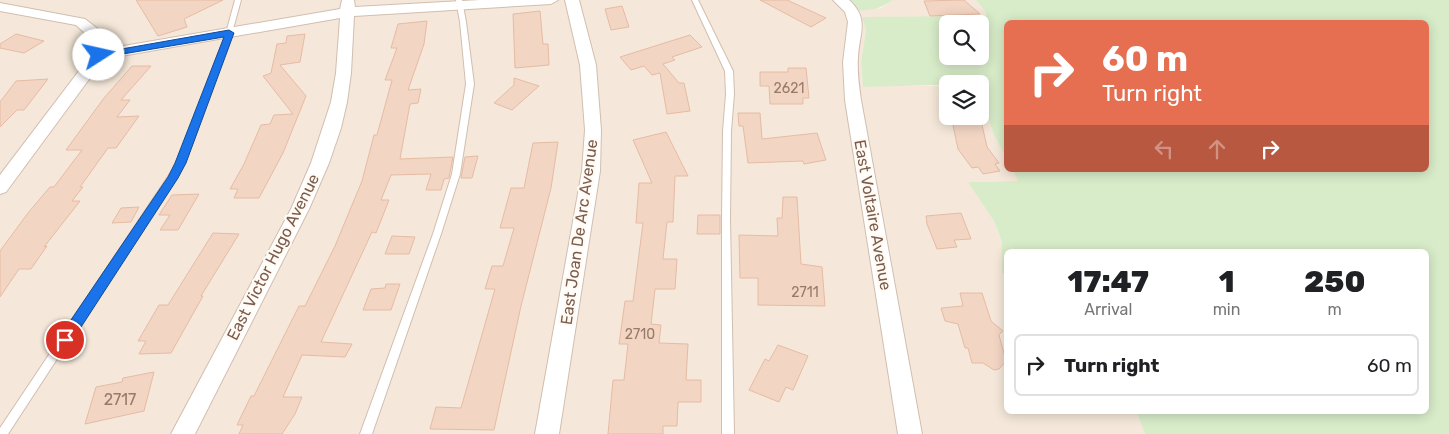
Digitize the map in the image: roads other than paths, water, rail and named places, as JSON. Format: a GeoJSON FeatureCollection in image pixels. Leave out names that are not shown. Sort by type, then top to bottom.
{"type":"FeatureCollection","features":[{"type":"Feature","properties":{"kind":"street"},"geometry":{"type":"LineString","coordinates":[[99,55],[229,33],[348,6],[551,0]]}},
{"type":"Feature","properties":{"kind":"street","name":"East Joan De Arc Avenue"},"geometry":{"type":"LineString","coordinates":[[547,434],[591,171],[593,130],[588,65],[572,0]]}},
{"type":"Feature","properties":{"kind":"street","name":"East Voltaire Avenue"},"geometry":{"type":"LineString","coordinates":[[840,0],[848,5],[856,24],[851,48],[850,74],[853,100],[910,434]]}},
{"type":"Feature","properties":{"kind":"street","name":"East Victor Hugo Avenue"},"geometry":{"type":"LineString","coordinates":[[183,434],[315,177],[336,116],[346,57],[348,6]]}},
{"type":"Feature","properties":{"kind":"street"},"geometry":{"type":"LineString","coordinates":[[0,7],[80,22],[91,28],[97,36],[99,55],[0,188]]}},
{"type":"Feature","properties":{"kind":"lane"},"geometry":{"type":"LineString","coordinates":[[2,434],[172,178],[180,163],[229,33],[238,0]]}},
{"type":"Feature","properties":{"kind":"lane"},"geometry":{"type":"LineString","coordinates":[[695,0],[729,71],[726,219],[728,434]]}},
{"type":"Feature","properties":{"kind":"lane"},"geometry":{"type":"LineString","coordinates":[[366,434],[437,234],[456,174],[470,84],[459,3]]}}]}
